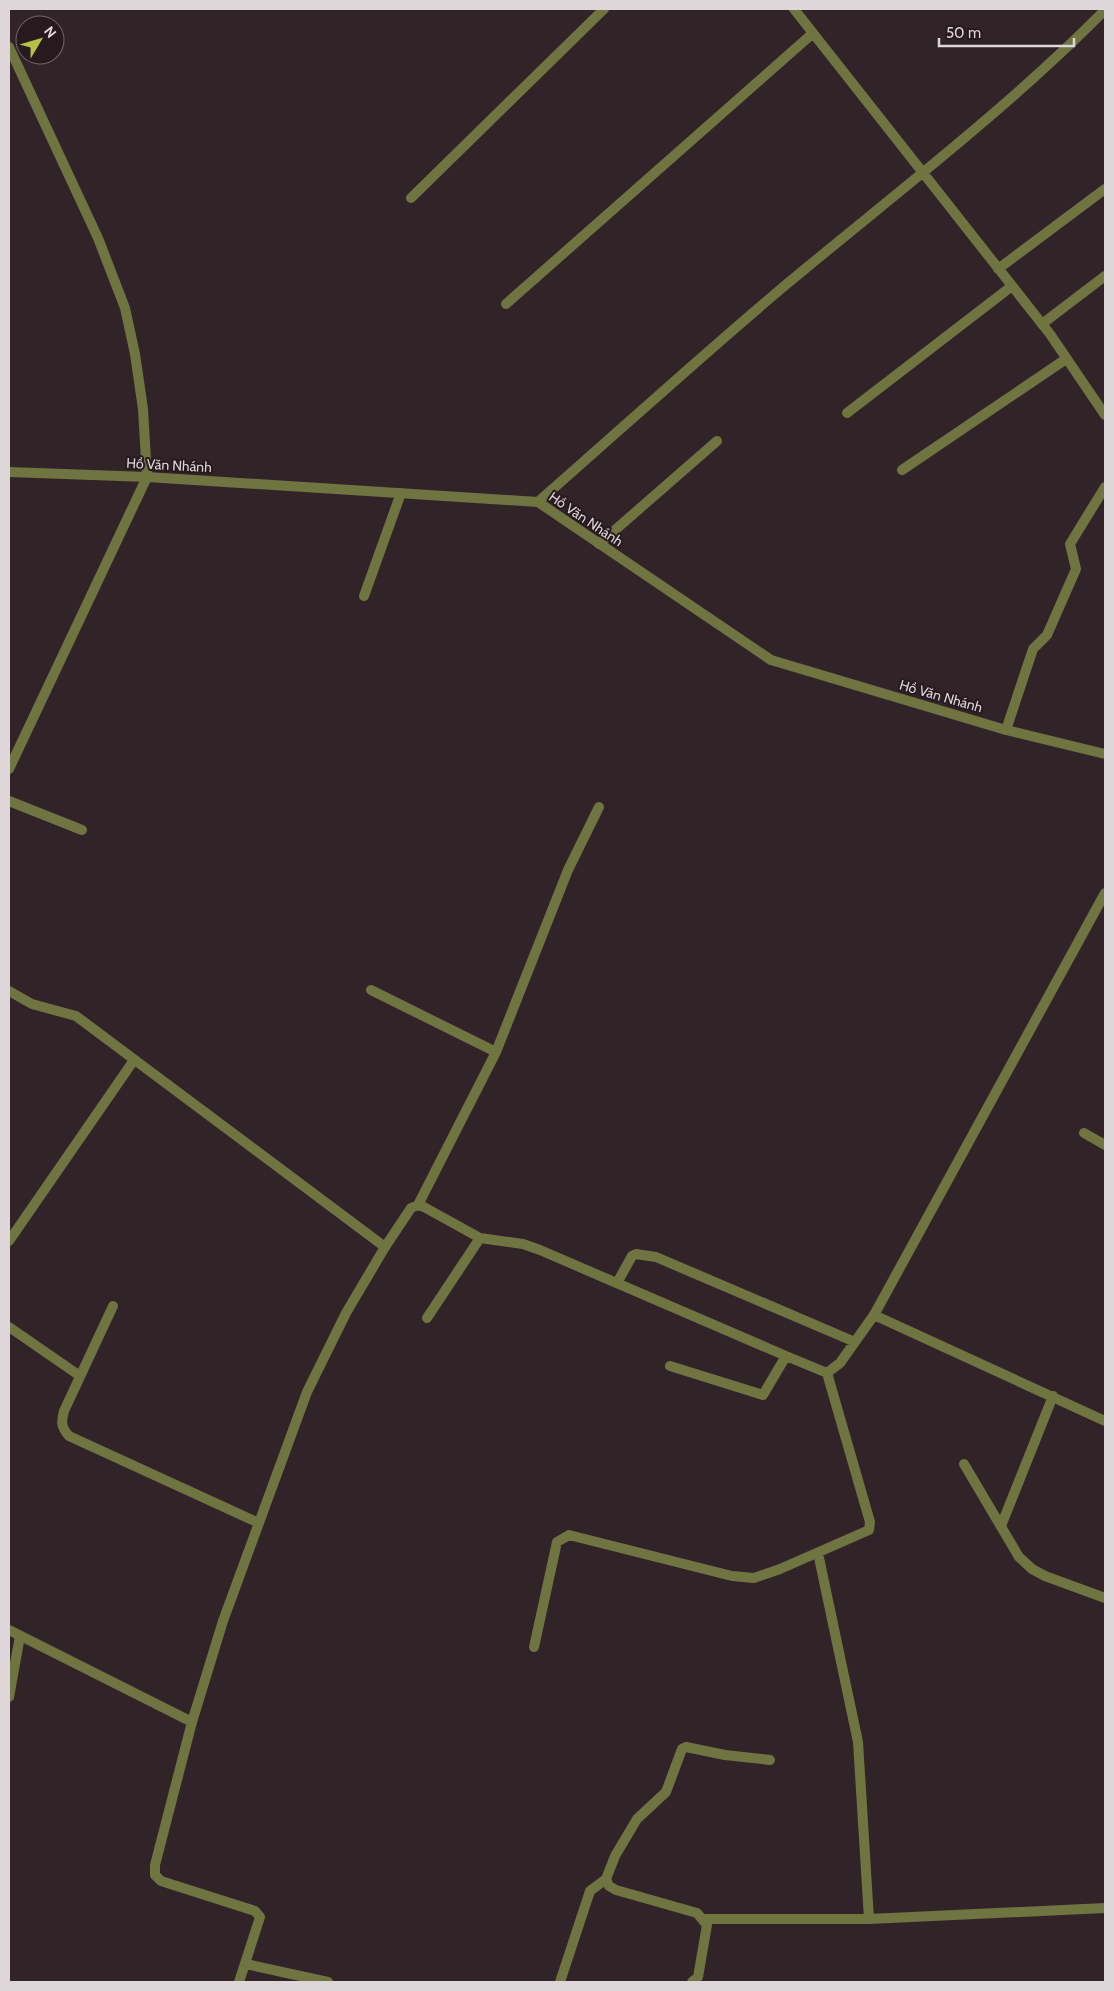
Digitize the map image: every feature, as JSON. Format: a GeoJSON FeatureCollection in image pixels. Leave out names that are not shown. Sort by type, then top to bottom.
{"type":"FeatureCollection","features":[{"type":"Feature","properties":{"kind":"street"},"geometry":{"type":"LineString","coordinates":[[411,198],[604,9]]}},
{"type":"Feature","properties":{"kind":"street"},"geometry":{"type":"LineString","coordinates":[[794,9],[1042,324],[1105,415]]}},
{"type":"Feature","properties":{"kind":"street"},"geometry":{"type":"LineString","coordinates":[[538,502],[782,288],[923,174],[1079,37],[1105,10]]}},
{"type":"Feature","properties":{"kind":"street"},"geometry":{"type":"LineString","coordinates":[[506,304],[812,34]]}},
{"type":"Feature","properties":{"kind":"street"},"geometry":{"type":"LineString","coordinates":[[9,46],[98,238],[125,308],[135,354],[141,400],[147,477],[9,769]]}},
{"type":"Feature","properties":{"kind":"street"},"geometry":{"type":"LineString","coordinates":[[998,269],[1105,189]]}},
{"type":"Feature","properties":{"kind":"street"},"geometry":{"type":"LineString","coordinates":[[1042,324],[1105,276]]}},
{"type":"Feature","properties":{"kind":"street"},"geometry":{"type":"LineString","coordinates":[[847,413],[1012,286]]}},
{"type":"Feature","properties":{"kind":"street"},"geometry":{"type":"LineString","coordinates":[[902,470],[1066,359]]}},
{"type":"Feature","properties":{"kind":"street"},"geometry":{"type":"LineString","coordinates":[[599,544],[717,441]]}},
{"type":"Feature","properties":{"kind":"street","name":"Hồ Văn Nhánh"},"geometry":{"type":"LineString","coordinates":[[9,472],[147,477],[538,502],[771,660],[1006,730],[1105,754]]}},
{"type":"Feature","properties":{"kind":"street"},"geometry":{"type":"LineString","coordinates":[[1006,730],[1033,648],[1048,634],[1076,569],[1070,544],[1105,487]]}},
{"type":"Feature","properties":{"kind":"street"},"geometry":{"type":"LineString","coordinates":[[364,596],[401,493]]}},
{"type":"Feature","properties":{"kind":"street"},"geometry":{"type":"LineString","coordinates":[[9,801],[82,830]]}},
{"type":"Feature","properties":{"kind":"street"},"geometry":{"type":"LineString","coordinates":[[239,1982],[260,1917],[255,1911],[162,1881],[155,1875],[155,1865],[192,1722],[223,1621],[307,1392],[346,1313],[385,1247],[411,1208],[418,1205],[496,1052],[568,870],[599,807]]}},
{"type":"Feature","properties":{"kind":"street"},"geometry":{"type":"LineString","coordinates":[[827,1373],[840,1363],[874,1315],[1105,892]]}},
{"type":"Feature","properties":{"kind":"street"},"geometry":{"type":"LineString","coordinates":[[371,990],[496,1052]]}},
{"type":"Feature","properties":{"kind":"street"},"geometry":{"type":"LineString","coordinates":[[9,991],[32,1004],[76,1016],[385,1247]]}},
{"type":"Feature","properties":{"kind":"street"},"geometry":{"type":"LineString","coordinates":[[9,1241],[134,1060]]}},
{"type":"Feature","properties":{"kind":"street"},"geometry":{"type":"LineString","coordinates":[[1084,1133],[1105,1145]]}},
{"type":"Feature","properties":{"kind":"street"},"geometry":{"type":"LineString","coordinates":[[418,1205],[480,1238],[523,1244],[827,1373]]}},
{"type":"Feature","properties":{"kind":"street"},"geometry":{"type":"LineString","coordinates":[[426,1318],[480,1238]]}},
{"type":"Feature","properties":{"kind":"street"},"geometry":{"type":"LineString","coordinates":[[617,1283],[632,1256],[636,1254],[656,1257],[855,1342]]}},
{"type":"Feature","properties":{"kind":"street"},"geometry":{"type":"LineString","coordinates":[[113,1306],[61,1421],[63,1429],[69,1436],[259,1523]]}},
{"type":"Feature","properties":{"kind":"street"},"geometry":{"type":"LineString","coordinates":[[874,1315],[1105,1421]]}},
{"type":"Feature","properties":{"kind":"street"},"geometry":{"type":"LineString","coordinates":[[9,1327],[80,1376]]}},
{"type":"Feature","properties":{"kind":"street"},"geometry":{"type":"LineString","coordinates":[[670,1366],[762,1394],[786,1356]]}},
{"type":"Feature","properties":{"kind":"street"},"geometry":{"type":"LineString","coordinates":[[534,1647],[557,1542],[569,1535],[732,1576],[754,1578],[818,1553],[868,1530],[870,1522],[827,1373]]}},
{"type":"Feature","properties":{"kind":"street"},"geometry":{"type":"LineString","coordinates":[[1001,1526],[1053,1396]]}},
{"type":"Feature","properties":{"kind":"street"},"geometry":{"type":"LineString","coordinates":[[964,1464],[1019,1557],[1032,1570],[1105,1598]]}},
{"type":"Feature","properties":{"kind":"street"},"geometry":{"type":"LineString","coordinates":[[818,1553],[858,1742],[869,1919]]}},
{"type":"Feature","properties":{"kind":"street"},"geometry":{"type":"LineString","coordinates":[[9,1630],[192,1722]]}},
{"type":"Feature","properties":{"kind":"street"},"geometry":{"type":"LineString","coordinates":[[9,1697],[20,1636]]}},
{"type":"Feature","properties":{"kind":"street"},"geometry":{"type":"LineString","coordinates":[[560,1982],[590,1891],[606,1879],[615,1856],[637,1819],[666,1792],[682,1749],[686,1747],[725,1755],[770,1760]]}},
{"type":"Feature","properties":{"kind":"street"},"geometry":{"type":"LineString","coordinates":[[606,1879],[609,1886],[616,1890],[697,1914],[704,1919],[707,1925],[698,1977],[692,1982]]}},
{"type":"Feature","properties":{"kind":"street"},"geometry":{"type":"LineString","coordinates":[[704,1919],[869,1919],[1105,1908]]}},
{"type":"Feature","properties":{"kind":"street"},"geometry":{"type":"LineString","coordinates":[[246,1964],[328,1982]]}}]}
